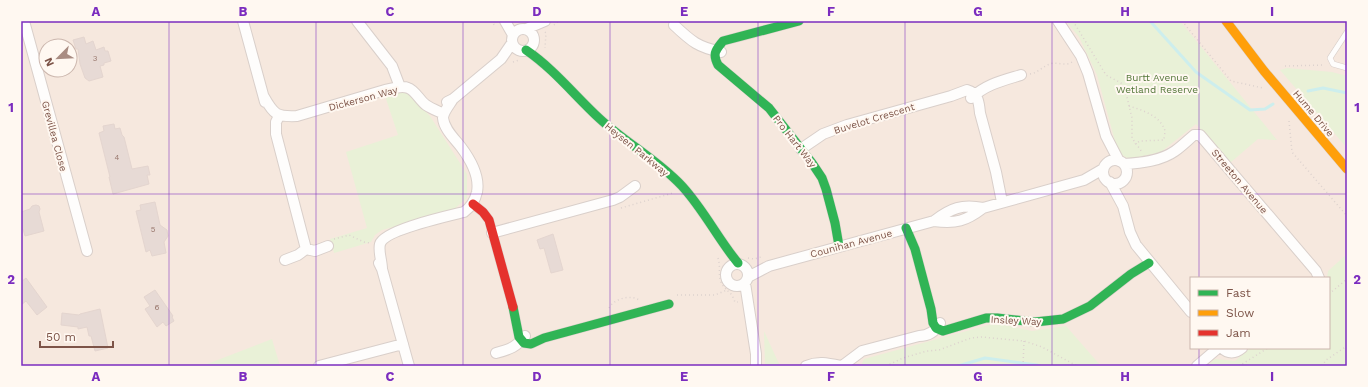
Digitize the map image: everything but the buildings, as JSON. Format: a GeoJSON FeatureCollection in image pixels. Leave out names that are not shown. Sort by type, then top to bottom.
{"type":"FeatureCollection","features":[{"type":"Feature","properties":{"kind":"street","name":"Grevillea Close"},"geometry":{"type":"LineString","coordinates":[[24,21],[87,251]]}},
{"type":"Feature","properties":{"kind":"street"},"geometry":{"type":"LineString","coordinates":[[244,21],[264,97],[277,119],[277,138],[306,249]]}},
{"type":"Feature","properties":{"kind":"street"},"geometry":{"type":"LineString","coordinates":[[357,21],[392,66],[400,87]]}},
{"type":"Feature","properties":{"kind":"street","name":"Heysen Parkway"},"geometry":{"type":"LineString","coordinates":[[505,21],[541,60],[600,119],[667,171],[683,187],[715,229],[724,246],[728,268],[726,275],[731,284],[730,288]]}},
{"type":"Feature","properties":{"kind":"street","name":"Heysen Parkway"},"geometry":{"type":"LineString","coordinates":[[508,21],[523,40]]}},
{"type":"Feature","properties":{"kind":"street"},"geometry":{"type":"LineString","coordinates":[[382,269],[377,259],[374,244],[377,236],[381,233],[396,231],[464,212],[473,204],[478,186],[476,176],[467,157],[445,125],[441,112],[453,99],[507,59],[523,40],[545,21]]}},
{"type":"Feature","properties":{"kind":"street"},"geometry":{"type":"LineString","coordinates":[[674,25],[692,42],[703,48],[719,52],[735,38],[799,21]]}},
{"type":"Feature","properties":{"kind":"street"},"geometry":{"type":"LineString","coordinates":[[1058,21],[1081,56],[1088,73],[1106,136],[1123,170],[1123,206],[1130,232],[1136,245],[1190,311]]}},
{"type":"Feature","properties":{"kind":"street","name":"Hume Drive"},"geometry":{"type":"LineString","coordinates":[[1215,21],[1264,71]]}},
{"type":"Feature","properties":{"kind":"street","name":"Hume Drive"},"geometry":{"type":"LineString","coordinates":[[1226,21],[1264,71],[1347,169]]}},
{"type":"Feature","properties":{"kind":"street","name":"Pro Hart Way"},"geometry":{"type":"LineString","coordinates":[[719,52],[724,65],[731,74],[769,108],[822,178],[842,245]]}},
{"type":"Feature","properties":{"kind":"street"},"geometry":{"type":"LineString","coordinates":[[1004,202],[980,113],[973,96],[994,82],[1021,75]]}},
{"type":"Feature","properties":{"kind":"street","name":"Dickerson Way"},"geometry":{"type":"LineString","coordinates":[[277,119],[297,116],[400,87],[407,87],[412,90],[420,100],[428,106],[441,112]]}},
{"type":"Feature","properties":{"kind":"street","name":"Buvelot Crescent"},"geometry":{"type":"LineString","coordinates":[[801,149],[823,134],[846,124],[952,96],[973,96]]}},
{"type":"Feature","properties":{"kind":"street","name":"Streeton Avenue"},"geometry":{"type":"LineString","coordinates":[[1123,170],[1164,157],[1174,152],[1194,135],[1200,135],[1316,271],[1318,277]]}},
{"type":"Feature","properties":{"kind":"street"},"geometry":{"type":"LineString","coordinates":[[1106,136],[1104,175],[1123,206]]}},
{"type":"Feature","properties":{"kind":"street"},"geometry":{"type":"LineString","coordinates":[[1105,166],[1113,160],[1123,170]]}},
{"type":"Feature","properties":{"kind":"street","name":"Counihan Avenue"},"geometry":{"type":"LineString","coordinates":[[730,288],[741,285],[766,266],[934,221],[946,223],[964,220],[983,208],[1084,180],[1105,166]]}},
{"type":"Feature","properties":{"kind":"street"},"geometry":{"type":"LineString","coordinates":[[1109,182],[1117,183],[1123,170]]}},
{"type":"Feature","properties":{"kind":"street","name":"Counihan Avenue"},"geometry":{"type":"LineString","coordinates":[[1084,180],[1109,182]]}},
{"type":"Feature","properties":{"kind":"street"},"geometry":{"type":"LineString","coordinates":[[492,233],[614,200],[634,186]]}},
{"type":"Feature","properties":{"kind":"street"},"geometry":{"type":"LineString","coordinates":[[473,204],[483,212],[489,220],[516,319],[523,338]]}},
{"type":"Feature","properties":{"kind":"street","name":"Counihan Avenue"},"geometry":{"type":"LineString","coordinates":[[934,221],[945,212],[956,207],[965,206],[983,208]]}},
{"type":"Feature","properties":{"kind":"street"},"geometry":{"type":"LineString","coordinates":[[806,366],[824,362],[841,366],[862,351],[918,336],[925,336],[937,326],[909,227]]}},
{"type":"Feature","properties":{"kind":"street"},"geometry":{"type":"LineString","coordinates":[[396,231],[382,240],[379,250],[382,269],[409,366]]}},
{"type":"Feature","properties":{"kind":"street"},"geometry":{"type":"LineString","coordinates":[[285,260],[298,255],[306,249],[315,250],[330,242]]}},
{"type":"Feature","properties":{"kind":"street","name":"Heysen Parkway"},"geometry":{"type":"LineString","coordinates":[[724,246],[743,262]]}},
{"type":"Feature","properties":{"kind":"street","name":"Insley Way"},"geometry":{"type":"LineString","coordinates":[[937,326],[960,325],[982,319],[993,318],[1032,323],[1049,322],[1062,319],[1078,313],[1096,303],[1131,274],[1137,266],[1148,260]]}},
{"type":"Feature","properties":{"kind":"street"},"geometry":{"type":"LineString","coordinates":[[728,268],[731,265],[743,262],[748,272],[746,280],[746,304],[756,354],[756,366]]}},
{"type":"Feature","properties":{"kind":"street","name":"Counihan Avenue"},"geometry":{"type":"LineString","coordinates":[[743,262],[766,266]]}},
{"type":"Feature","properties":{"kind":"street"},"geometry":{"type":"LineString","coordinates":[[730,288],[746,304]]}},
{"type":"Feature","properties":{"kind":"street"},"geometry":{"type":"LineString","coordinates":[[496,353],[511,349],[523,338],[544,338],[669,304]]}},
{"type":"Feature","properties":{"kind":"street"},"geometry":{"type":"LineString","coordinates":[[319,366],[403,344]]}},
{"type":"Feature","properties":{"kind":"street"},"geometry":{"type":"LineString","coordinates":[[1197,366],[1217,349]]}},
{"type":"Feature","properties":{"kind":"street"},"geometry":{"type":"LineString","coordinates":[[1223,349],[1227,352],[1233,353],[1240,349]]}},
{"type":"Feature","properties":{"kind":"lane"},"geometry":{"type":"LineString","coordinates":[[1347,32],[1330,56],[1333,64],[1347,68]]}},
{"type":"Feature","properties":{"kind":"path"},"geometry":{"type":"LineString","coordinates":[[1073,21],[1106,75],[1122,83],[1125,89],[1132,118],[1132,138],[1147,162]]}},
{"type":"Feature","properties":{"kind":"path"},"geometry":{"type":"LineString","coordinates":[[1182,21],[1231,81],[1268,90]]}},
{"type":"Feature","properties":{"kind":"path"},"geometry":{"type":"LineString","coordinates":[[1021,75],[1032,74],[1051,63],[1068,65],[1072,62]]}},
{"type":"Feature","properties":{"kind":"path"},"geometry":{"type":"LineString","coordinates":[[1284,66],[1333,64]]}},
{"type":"Feature","properties":{"kind":"path"},"geometry":{"type":"LineString","coordinates":[[1129,106],[1141,110],[1158,119],[1165,131],[1164,140],[1140,141],[1135,144]]}},
{"type":"Feature","properties":{"kind":"path"},"geometry":{"type":"LineString","coordinates":[[1289,114],[1292,152],[1347,216]]}},
{"type":"Feature","properties":{"kind":"path"},"geometry":{"type":"LineString","coordinates":[[330,242],[349,235],[364,242],[374,244]]}},
{"type":"Feature","properties":{"kind":"path"},"geometry":{"type":"LineString","coordinates":[[717,257],[719,263],[719,280],[730,288],[735,302],[746,304]]}},
{"type":"Feature","properties":{"kind":"path"},"geometry":{"type":"LineString","coordinates":[[743,262],[761,257],[766,266]]}},
{"type":"Feature","properties":{"kind":"path"},"geometry":{"type":"LineString","coordinates":[[1330,293],[1347,279]]}},
{"type":"Feature","properties":{"kind":"path"},"geometry":{"type":"LineString","coordinates":[[674,295],[715,295],[730,288]]}},
{"type":"Feature","properties":{"kind":"path"},"geometry":{"type":"LineString","coordinates":[[605,311],[612,302],[631,297],[643,302]]}},
{"type":"Feature","properties":{"kind":"path"},"geometry":{"type":"LineString","coordinates":[[886,366],[903,358],[927,351],[939,350],[971,338],[995,337],[1024,341],[1042,347],[1077,366]]}},
{"type":"Feature","properties":{"kind":"path"},"geometry":{"type":"LineString","coordinates":[[1024,341],[1024,366]]}},
{"type":"Feature","properties":{"kind":"path"},"geometry":{"type":"LineString","coordinates":[[1322,366],[1326,360],[1347,346]]}},
{"type":"Feature","properties":{"kind":"path"},"geometry":{"type":"LineString","coordinates":[[1239,366],[1266,349]]}},
{"type":"Feature","properties":{"kind":"shaded area"},"geometry":{"type":"Polygon","coordinates":[[[21,21],[1347,21],[1347,366],[21,366],[21,21]]]}},
{"type":"Feature","properties":{"kind":"green space","name":"Burtt Avenue Wetland Reserve"},"geometry":{"type":"Polygon","coordinates":[[[1066,21],[1180,21],[1277,140],[1258,139],[1230,163],[1196,124],[1161,152],[1134,158],[1127,158],[1122,155],[1116,145],[1097,75],[1079,37],[1066,21]]]}},
{"type":"Feature","properties":{"kind":"green space"},"geometry":{"type":"Polygon","coordinates":[[[1287,68],[1332,72],[1347,76],[1347,148],[1280,70],[1287,68]]]}},
{"type":"Feature","properties":{"kind":"green space"},"geometry":{"type":"Polygon","coordinates":[[[404,90],[430,116],[467,174],[467,198],[452,211],[382,230],[375,235],[371,242],[334,253],[330,239],[367,228],[346,152],[398,135],[385,96],[404,90]]]}},
{"type":"Feature","properties":{"kind":"green space"},"geometry":{"type":"Polygon","coordinates":[[[1347,254],[1347,366],[1207,366],[1215,359],[1235,361],[1249,349],[1330,349],[1330,277],[1327,277],[1328,271],[1347,254]]]}},
{"type":"Feature","properties":{"kind":"green space"},"geometry":{"type":"Polygon","coordinates":[[[996,323],[1032,331],[1066,326],[1101,366],[861,366],[864,359],[996,323]]]}},
{"type":"Feature","properties":{"kind":"green space"},"geometry":{"type":"Polygon","coordinates":[[[764,331],[780,366],[765,366],[764,331]]]}},
{"type":"Feature","properties":{"kind":"green space"},"geometry":{"type":"Polygon","coordinates":[[[272,339],[280,366],[202,366],[272,339]]]}},
{"type":"Feature","properties":{"kind":"waterway"},"geometry":{"type":"LineString","coordinates":[[1150,21],[1196,72],[1250,110],[1265,109],[1273,104]]}},
{"type":"Feature","properties":{"kind":"waterway"},"geometry":{"type":"LineString","coordinates":[[1308,91],[1323,88],[1347,93]]}},
{"type":"Feature","properties":{"kind":"waterway"},"geometry":{"type":"LineString","coordinates":[[958,366],[985,358],[1040,366]]}},
{"type":"Feature","properties":{"kind":"traffic: fast"},"geometry":{"type":"LineString","coordinates":[[799,21],[723,41],[717,49],[715,57],[718,65],[769,108],[822,178],[835,223],[839,246]]}},
{"type":"Feature","properties":{"kind":"traffic: fast"},"geometry":{"type":"LineString","coordinates":[[526,50],[555,74],[610,128],[663,168],[682,186],[738,263]]}},
{"type":"Feature","properties":{"kind":"traffic: fast"},"geometry":{"type":"LineString","coordinates":[[906,228],[915,249],[931,309],[933,323],[936,328],[943,331],[986,318],[1035,322],[1063,319],[1090,306],[1131,274],[1149,263]]}},
{"type":"Feature","properties":{"kind":"traffic: fast"},"geometry":{"type":"LineString","coordinates":[[513,307],[519,337],[524,343],[531,344],[544,338],[669,304]]}},
{"type":"Feature","properties":{"kind":"traffic: slow"},"geometry":{"type":"LineString","coordinates":[[1226,21],[1264,71],[1347,169]]}},
{"type":"Feature","properties":{"kind":"traffic: jam"},"geometry":{"type":"LineString","coordinates":[[473,204],[483,212],[489,220],[513,307]]}}]}
